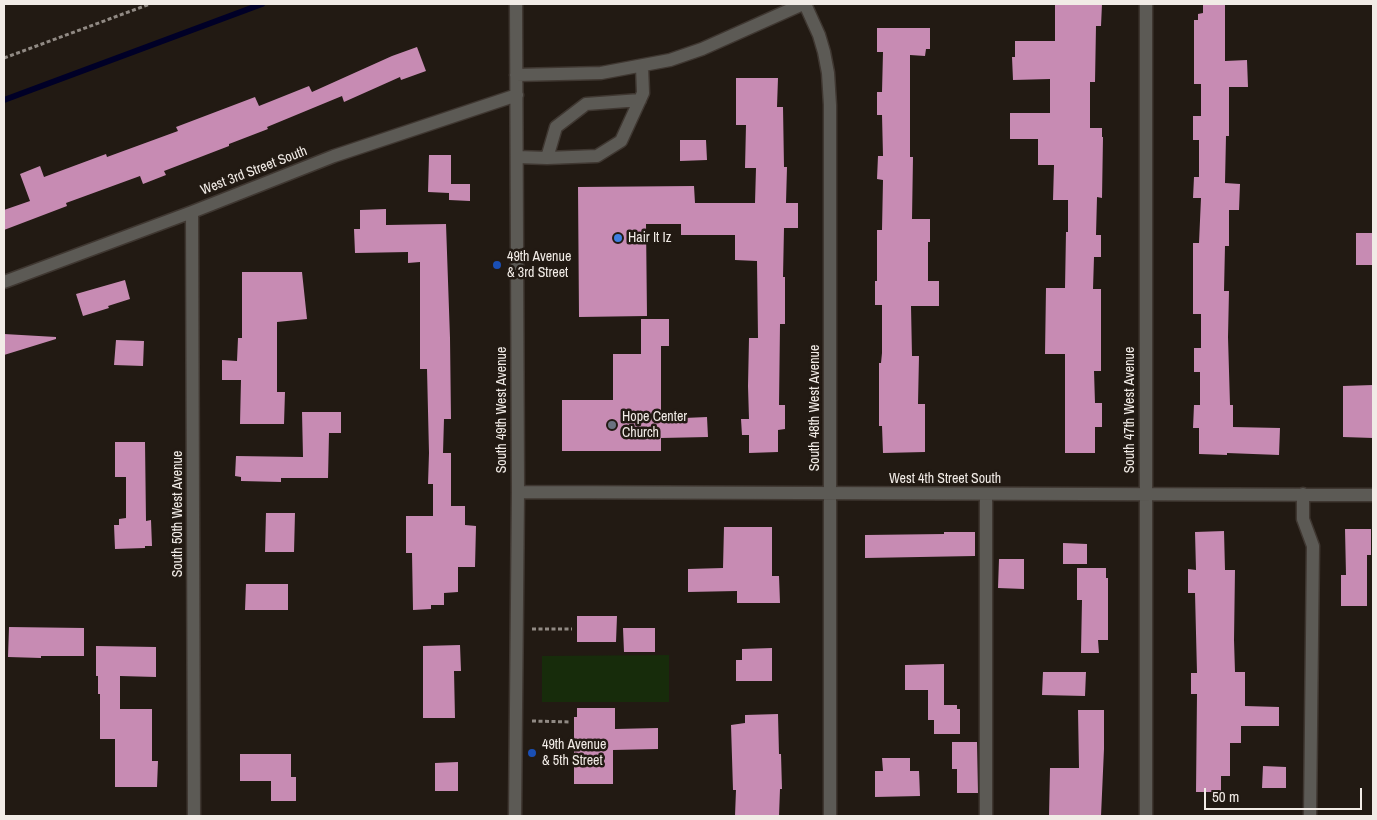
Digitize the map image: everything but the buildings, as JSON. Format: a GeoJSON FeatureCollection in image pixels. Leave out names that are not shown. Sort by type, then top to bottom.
{"type":"FeatureCollection","features":[{"type":"Feature","properties":{"kind":"street","name":"South 49th West Avenue"},"geometry":{"type":"LineString","coordinates":[[515,816],[518,492],[516,4]]}},
{"type":"Feature","properties":{"kind":"street"},"geometry":{"type":"LineString","coordinates":[[516,75],[601,73],[670,60],[804,4]]}},
{"type":"Feature","properties":{"kind":"street","name":"South 48th West Avenue"},"geometry":{"type":"LineString","coordinates":[[804,4],[819,35],[824,52],[828,73],[830,105],[830,816]]}},
{"type":"Feature","properties":{"kind":"street","name":"South 47th West Avenue"},"geometry":{"type":"LineString","coordinates":[[1146,4],[1146,816]]}},
{"type":"Feature","properties":{"kind":"street"},"geometry":{"type":"LineString","coordinates":[[517,157],[597,156],[620,141],[644,93],[642,66]]}},
{"type":"Feature","properties":{"kind":"street","name":"West 3rd Street South"},"geometry":{"type":"LineString","coordinates":[[4,282],[192,212],[334,156],[517,95]]}},
{"type":"Feature","properties":{"kind":"street"},"geometry":{"type":"LineString","coordinates":[[547,158],[556,127],[586,104],[640,100]]}},
{"type":"Feature","properties":{"kind":"street","name":"South 50th West Avenue"},"geometry":{"type":"LineString","coordinates":[[192,212],[194,816]]}},
{"type":"Feature","properties":{"kind":"street","name":"West 4th Street South"},"geometry":{"type":"LineString","coordinates":[[518,492],[1373,495]]}},
{"type":"Feature","properties":{"kind":"street"},"geometry":{"type":"LineString","coordinates":[[986,494],[986,816]]}},
{"type":"Feature","properties":{"kind":"street"},"geometry":{"type":"LineString","coordinates":[[1303,494],[1304,519],[1313,546],[1310,816]]}},
{"type":"Feature","properties":{"kind":"path"},"geometry":{"type":"LineString","coordinates":[[4,58],[150,4]]}},
{"type":"Feature","properties":{"kind":"path"},"geometry":{"type":"LineString","coordinates":[[517,628],[572,629]]}},
{"type":"Feature","properties":{"kind":"path"},"geometry":{"type":"LineString","coordinates":[[516,721],[571,722]]}},
{"type":"Feature","properties":{"kind":"green space"},"geometry":{"type":"Polygon","coordinates":[[[669,655],[669,702],[542,702],[542,656],[669,655]]]}},
{"type":"Feature","properties":{"kind":"waterway"},"geometry":{"type":"LineString","coordinates":[[4,100],[262,4]]}},
{"type":"Feature","properties":{"kind":"place","name":"Hair It Iz"},"geometry":{"type":"Point","coordinates":[618,238]}},
{"type":"Feature","properties":{"kind":"place","name":"49th Avenue & 3rd Street"},"geometry":{"type":"Point","coordinates":[497,265]}},
{"type":"Feature","properties":{"kind":"place","name":"Hope Center Church"},"geometry":{"type":"Point","coordinates":[612,425]}},
{"type":"Feature","properties":{"kind":"place","name":"49th Avenue & 5th Street"},"geometry":{"type":"Point","coordinates":[532,753]}}]}
